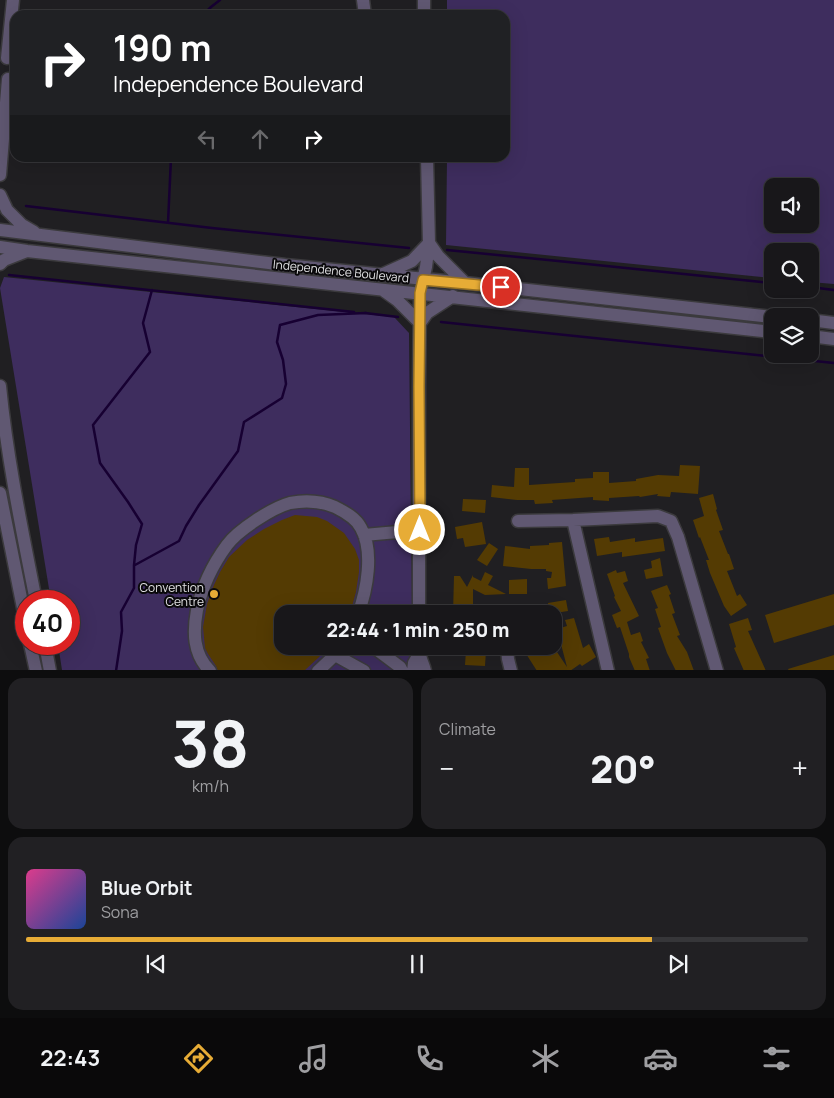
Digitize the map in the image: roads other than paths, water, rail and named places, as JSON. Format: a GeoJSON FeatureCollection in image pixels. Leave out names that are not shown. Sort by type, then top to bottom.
{"type":"FeatureCollection","features":[{"type":"Feature","properties":{"kind":"street"},"geometry":{"type":"LineString","coordinates":[[3,57],[10,17]]}},
{"type":"Feature","properties":{"kind":"street"},"geometry":{"type":"LineString","coordinates":[[0,175],[5,122],[4,82]]}},
{"type":"Feature","properties":{"kind":"street"},"geometry":{"type":"LineString","coordinates":[[419,605],[420,293],[429,243],[427,162]]}},
{"type":"Feature","properties":{"kind":"street"},"geometry":{"type":"LineString","coordinates":[[0,194],[7,210],[22,225],[40,236]]}},
{"type":"Feature","properties":{"kind":"street","name":"Independence Boulevard"},"geometry":{"type":"LineString","coordinates":[[0,230],[266,263],[764,316]]}},
{"type":"Feature","properties":{"kind":"street"},"geometry":{"type":"LineString","coordinates":[[381,275],[412,261],[429,243]]}},
{"type":"Feature","properties":{"kind":"street"},"geometry":{"type":"LineString","coordinates":[[429,243],[438,256],[464,283]]}},
{"type":"Feature","properties":{"kind":"street","name":"Independence Boulevard"},"geometry":{"type":"LineString","coordinates":[[0,247],[764,331]]}},
{"type":"Feature","properties":{"kind":"street"},"geometry":{"type":"LineString","coordinates":[[0,264],[4,260],[27,251]]}},
{"type":"Feature","properties":{"kind":"street"},"geometry":{"type":"LineString","coordinates":[[381,289],[397,300],[420,323]]}},
{"type":"Feature","properties":{"kind":"street"},"geometry":{"type":"LineString","coordinates":[[420,323],[427,314],[452,296]]}},
{"type":"Feature","properties":{"kind":"street"},"geometry":{"type":"LineString","coordinates":[[819,321],[834,323]]}},
{"type":"Feature","properties":{"kind":"street"},"geometry":{"type":"LineString","coordinates":[[819,337],[834,339]]}},
{"type":"Feature","properties":{"kind":"street"},"geometry":{"type":"LineString","coordinates":[[0,386],[18,507],[34,590]]}},
{"type":"Feature","properties":{"kind":"street"},"geometry":{"type":"LineString","coordinates":[[0,428],[8,446]]}},
{"type":"Feature","properties":{"kind":"street"},"geometry":{"type":"LineString","coordinates":[[0,493],[19,590]]}},
{"type":"Feature","properties":{"kind":"street"},"geometry":{"type":"LineString","coordinates":[[210,670],[203,664],[195,644],[194,625],[200,596],[209,576],[228,544],[249,524],[269,512],[289,504],[304,501],[327,504],[354,518],[364,534],[368,560],[366,584],[360,605]]}},
{"type":"Feature","properties":{"kind":"street"},"geometry":{"type":"LineString","coordinates":[[518,520],[574,520],[658,516],[671,521],[678,537],[717,670]]}},
{"type":"Feature","properties":{"kind":"street"},"geometry":{"type":"LineString","coordinates":[[574,520],[608,670]]}},
{"type":"Feature","properties":{"kind":"street"},"geometry":{"type":"LineString","coordinates":[[364,534],[420,530]]}},
{"type":"Feature","properties":{"kind":"street"},"geometry":{"type":"LineString","coordinates":[[33,655],[36,670]]}},
{"type":"Feature","properties":{"kind":"street"},"geometry":{"type":"LineString","coordinates":[[47,655],[50,670]]}},
{"type":"Feature","properties":{"kind":"street"},"geometry":{"type":"LineString","coordinates":[[318,670],[333,655]]}},
{"type":"Feature","properties":{"kind":"street"},"geometry":{"type":"LineString","coordinates":[[343,655],[364,670]]}},
{"type":"Feature","properties":{"kind":"street"},"geometry":{"type":"LineString","coordinates":[[384,655],[402,670]]}},
{"type":"Feature","properties":{"kind":"street"},"geometry":{"type":"LineString","coordinates":[[413,670],[417,655]]}},
{"type":"Feature","properties":{"kind":"street"},"geometry":{"type":"LineString","coordinates":[[420,655],[425,670]]}},
{"type":"Feature","properties":{"kind":"street"},"geometry":{"type":"LineString","coordinates":[[508,655],[511,670]]}},
{"type":"Feature","properties":{"kind":"waterway"},"geometry":{"type":"LineString","coordinates":[[208,10],[220,0]]}},
{"type":"Feature","properties":{"kind":"waterway"},"geometry":{"type":"LineString","coordinates":[[168,223],[171,162]]}},
{"type":"Feature","properties":{"kind":"waterway"},"geometry":{"type":"LineString","coordinates":[[26,206],[212,228],[409,248]]}},
{"type":"Feature","properties":{"kind":"waterway"},"geometry":{"type":"LineString","coordinates":[[447,250],[764,282]]}},
{"type":"Feature","properties":{"kind":"waterway"},"geometry":{"type":"LineString","coordinates":[[9,275],[354,312]]}},
{"type":"Feature","properties":{"kind":"waterway"},"geometry":{"type":"LineString","coordinates":[[819,288],[834,290]]}},
{"type":"Feature","properties":{"kind":"waterway"},"geometry":{"type":"LineString","coordinates":[[116,670],[122,631],[121,612],[134,588],[136,545],[142,524],[100,463],[93,425],[150,352],[143,323],[152,290]]}},
{"type":"Feature","properties":{"kind":"waterway"},"geometry":{"type":"LineString","coordinates":[[365,313],[398,317]]}},
{"type":"Feature","properties":{"kind":"waterway"},"geometry":{"type":"LineString","coordinates":[[135,565],[179,541],[199,505],[238,451],[244,422],[282,398],[286,384],[283,360],[277,342],[280,325],[318,315],[366,313]]}},
{"type":"Feature","properties":{"kind":"waterway"},"geometry":{"type":"LineString","coordinates":[[441,322],[834,363]]}},
{"type":"Feature","properties":{"kind":"place","name":"Convention Centre"},"geometry":{"type":"Point","coordinates":[214,594]}}]}
